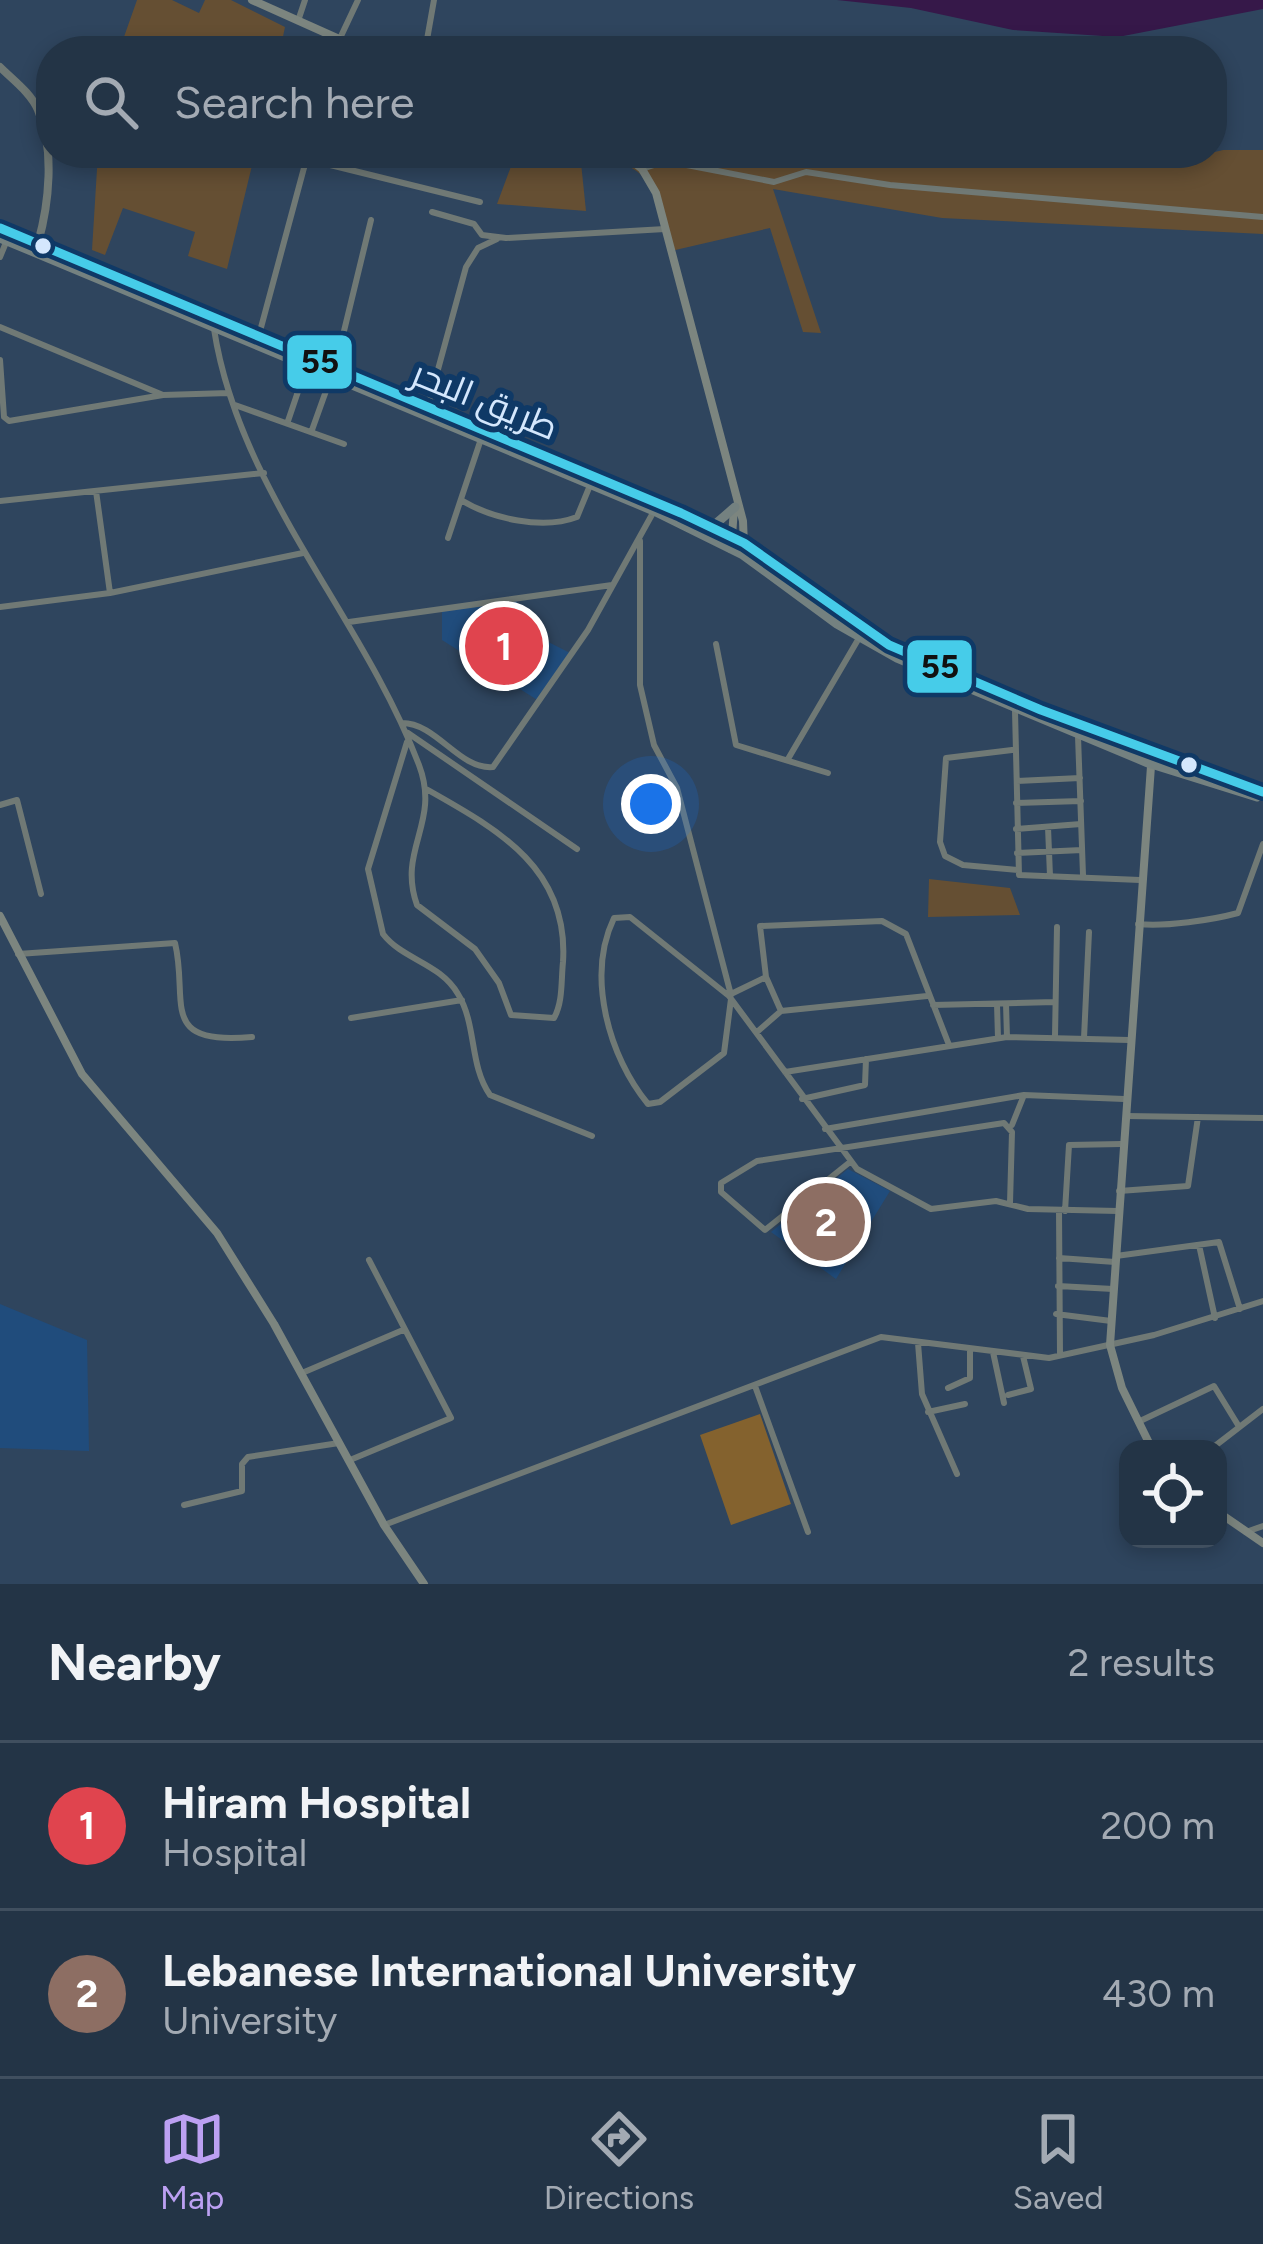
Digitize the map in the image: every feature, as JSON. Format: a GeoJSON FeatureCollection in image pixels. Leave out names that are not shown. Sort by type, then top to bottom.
{"type":"FeatureCollection","features":[{"type":"Feature","properties":{"kind":"highway","name":"طريق البحر"},"geometry":{"type":"LineString","coordinates":[[0,228],[732,543],[889,645],[1150,758]]}},
{"type":"Feature","properties":{"kind":"highway","name":"طريق البحر"},"geometry":{"type":"LineString","coordinates":[[3,239],[214,329],[257,340],[307,365],[428,406],[712,527],[732,543]]}},
{"type":"Feature","properties":{"kind":"highway"},"geometry":{"type":"LineString","coordinates":[[712,527],[736,505]]}},
{"type":"Feature","properties":{"kind":"highway","name":"طريق البحر"},"geometry":{"type":"LineString","coordinates":[[744,549],[859,638],[1078,736],[1263,796]]}},
{"type":"Feature","properties":{"kind":"main road"},"geometry":{"type":"LineString","coordinates":[[252,0],[330,36]]}},
{"type":"Feature","properties":{"kind":"main road"},"geometry":{"type":"LineString","coordinates":[[642,169],[656,193],[744,549]]}},
{"type":"Feature","properties":{"kind":"main road"},"geometry":{"type":"LineString","coordinates":[[732,543],[736,505]]}},
{"type":"Feature","properties":{"kind":"main road"},"geometry":{"type":"LineString","coordinates":[[1147,1440],[1109,1345],[1150,758]]}},
{"type":"Feature","properties":{"kind":"main road"},"geometry":{"type":"LineString","coordinates":[[0,916],[82,1074],[198,1207],[302,1373],[384,1526],[424,1584]]}},
{"type":"Feature","properties":{"kind":"main road"},"geometry":{"type":"LineString","coordinates":[[1227,1518],[1263,1543]]}},
{"type":"Feature","properties":{"kind":"street"},"geometry":{"type":"LineString","coordinates":[[298,21],[304,0]]}},
{"type":"Feature","properties":{"kind":"street"},"geometry":{"type":"LineString","coordinates":[[341,36],[358,0]]}},
{"type":"Feature","properties":{"kind":"street"},"geometry":{"type":"LineString","coordinates":[[428,36],[434,0]]}},
{"type":"Feature","properties":{"kind":"street"},"geometry":{"type":"LineString","coordinates":[[0,67],[36,107]]}},
{"type":"Feature","properties":{"kind":"street"},"geometry":{"type":"LineString","coordinates":[[38,243],[48,198],[45,168]]}},
{"type":"Feature","properties":{"kind":"street"},"geometry":{"type":"LineString","coordinates":[[257,340],[304,168]]}},
{"type":"Feature","properties":{"kind":"street"},"geometry":{"type":"LineString","coordinates":[[352,168],[480,202]]}},
{"type":"Feature","properties":{"kind":"street"},"geometry":{"type":"LineString","coordinates":[[702,168],[774,182],[806,172],[890,185],[1263,217]]}},
{"type":"Feature","properties":{"kind":"street"},"geometry":{"type":"LineString","coordinates":[[432,212],[474,224],[482,235],[506,238],[665,229]]}},
{"type":"Feature","properties":{"kind":"street"},"geometry":{"type":"LineString","coordinates":[[312,430],[333,372],[371,220]]}},
{"type":"Feature","properties":{"kind":"street"},"geometry":{"type":"LineString","coordinates":[[428,406],[469,261],[483,244],[506,238]]}},
{"type":"Feature","properties":{"kind":"street"},"geometry":{"type":"LineString","coordinates":[[0,257],[3,239]]}},
{"type":"Feature","properties":{"kind":"street"},"geometry":{"type":"LineString","coordinates":[[0,327],[164,395]]}},
{"type":"Feature","properties":{"kind":"street"},"geometry":{"type":"LineString","coordinates":[[214,329],[229,393],[264,473],[303,553],[349,622],[405,731],[428,790],[409,871],[417,905],[476,949],[499,983],[511,1016],[554,1018],[563,953],[556,898],[547,877],[428,790]]}},
{"type":"Feature","properties":{"kind":"street"},"geometry":{"type":"LineString","coordinates":[[0,361],[4,417],[9,421],[164,395],[229,393]]}},
{"type":"Feature","properties":{"kind":"street"},"geometry":{"type":"LineString","coordinates":[[288,421],[307,365]]}},
{"type":"Feature","properties":{"kind":"street"},"geometry":{"type":"LineString","coordinates":[[235,405],[344,444]]}},
{"type":"Feature","properties":{"kind":"street"},"geometry":{"type":"LineString","coordinates":[[448,538],[482,436]]}},
{"type":"Feature","properties":{"kind":"street"},"geometry":{"type":"LineString","coordinates":[[0,500],[264,473]]}},
{"type":"Feature","properties":{"kind":"street"},"geometry":{"type":"LineString","coordinates":[[461,500],[526,522],[569,520],[577,517],[591,483]]}},
{"type":"Feature","properties":{"kind":"street"},"geometry":{"type":"LineString","coordinates":[[96,491],[110,593]]}},
{"type":"Feature","properties":{"kind":"street"},"geometry":{"type":"LineString","coordinates":[[592,1136],[490,1095],[478,1071],[462,1000],[434,967],[388,940],[372,901],[368,869],[405,731],[418,724],[474,764],[494,767],[510,751],[614,585],[654,511]]}},
{"type":"Feature","properties":{"kind":"street"},"geometry":{"type":"LineString","coordinates":[[640,541],[640,686],[654,745],[677,788],[730,996],[724,1053],[660,1102],[648,1104],[619,1058],[605,1013],[604,972],[614,918],[630,917],[730,996],[850,1162],[926,1208],[1010,1203],[1118,1211]]}},
{"type":"Feature","properties":{"kind":"street"},"geometry":{"type":"LineString","coordinates":[[0,607],[110,593],[303,553]]}},
{"type":"Feature","properties":{"kind":"street"},"geometry":{"type":"LineString","coordinates":[[349,622],[614,585]]}},
{"type":"Feature","properties":{"kind":"street"},"geometry":{"type":"LineString","coordinates":[[788,760],[859,638]]}},
{"type":"Feature","properties":{"kind":"street"},"geometry":{"type":"LineString","coordinates":[[716,644],[736,745],[828,773]]}},
{"type":"Feature","properties":{"kind":"street"},"geometry":{"type":"LineString","coordinates":[[1015,711],[1017,853],[1022,878],[1083,875],[1140,880]]}},
{"type":"Feature","properties":{"kind":"street"},"geometry":{"type":"LineString","coordinates":[[405,731],[577,849]]}},
{"type":"Feature","properties":{"kind":"street"},"geometry":{"type":"LineString","coordinates":[[1078,736],[1083,875]]}},
{"type":"Feature","properties":{"kind":"street"},"geometry":{"type":"LineString","coordinates":[[1014,750],[956,752],[946,758],[940,842],[945,856],[963,865],[1018,870]]}},
{"type":"Feature","properties":{"kind":"street"},"geometry":{"type":"LineString","coordinates":[[1016,782],[1080,778]]}},
{"type":"Feature","properties":{"kind":"street"},"geometry":{"type":"LineString","coordinates":[[0,805],[17,800],[41,894]]}},
{"type":"Feature","properties":{"kind":"street"},"geometry":{"type":"LineString","coordinates":[[1016,803],[1081,801]]}},
{"type":"Feature","properties":{"kind":"street"},"geometry":{"type":"LineString","coordinates":[[1016,829],[1082,824]]}},
{"type":"Feature","properties":{"kind":"street"},"geometry":{"type":"LineString","coordinates":[[1048,827],[1050,876]]}},
{"type":"Feature","properties":{"kind":"street"},"geometry":{"type":"LineString","coordinates":[[1138,924],[1175,926],[1200,916],[1238,913],[1263,844]]}},
{"type":"Feature","properties":{"kind":"street"},"geometry":{"type":"LineString","coordinates":[[1017,853],[1082,850]]}},
{"type":"Feature","properties":{"kind":"street"},"geometry":{"type":"LineString","coordinates":[[782,1012],[766,977],[758,937],[764,924],[882,921],[906,934],[949,1045]]}},
{"type":"Feature","properties":{"kind":"street"},"geometry":{"type":"LineString","coordinates":[[1055,1036],[1057,927]]}},
{"type":"Feature","properties":{"kind":"street"},"geometry":{"type":"LineString","coordinates":[[1084,1038],[1089,932]]}},
{"type":"Feature","properties":{"kind":"street"},"geometry":{"type":"LineString","coordinates":[[19,954],[175,943],[178,1013],[186,1023],[214,1035],[252,1036]]}},
{"type":"Feature","properties":{"kind":"street"},"geometry":{"type":"LineString","coordinates":[[730,996],[766,977]]}},
{"type":"Feature","properties":{"kind":"street"},"geometry":{"type":"LineString","coordinates":[[757,1032],[782,1012],[927,996]]}},
{"type":"Feature","properties":{"kind":"street"},"geometry":{"type":"LineString","coordinates":[[350,1018],[462,1000]]}},
{"type":"Feature","properties":{"kind":"street"},"geometry":{"type":"LineString","coordinates":[[932,1005],[1055,1002]]}},
{"type":"Feature","properties":{"kind":"street"},"geometry":{"type":"LineString","coordinates":[[1001,1004],[1003,1037]]}},
{"type":"Feature","properties":{"kind":"street"},"geometry":{"type":"LineString","coordinates":[[785,1072],[1003,1037],[1129,1040]]}},
{"type":"Feature","properties":{"kind":"street"},"geometry":{"type":"LineString","coordinates":[[802,1100],[865,1084],[866,1059]]}},
{"type":"Feature","properties":{"kind":"street"},"geometry":{"type":"LineString","coordinates":[[825,1129],[1024,1095],[1124,1099]]}},
{"type":"Feature","properties":{"kind":"street"},"geometry":{"type":"LineString","coordinates":[[1010,1203],[1011,1128],[1024,1095]]}},
{"type":"Feature","properties":{"kind":"street"},"geometry":{"type":"LineString","coordinates":[[1123,1116],[1263,1118]]}},
{"type":"Feature","properties":{"kind":"street"},"geometry":{"type":"LineString","coordinates":[[1119,1191],[1188,1186],[1198,1117]]}},
{"type":"Feature","properties":{"kind":"street"},"geometry":{"type":"LineString","coordinates":[[850,1162],[765,1230],[721,1192],[721,1184],[751,1163],[1004,1123],[1011,1128]]}},
{"type":"Feature","properties":{"kind":"street"},"geometry":{"type":"LineString","coordinates":[[1060,1354],[1058,1258],[1069,1145],[1121,1144]]}},
{"type":"Feature","properties":{"kind":"street"},"geometry":{"type":"LineString","coordinates":[[1058,1258],[1116,1259],[1219,1242],[1240,1309]]}},
{"type":"Feature","properties":{"kind":"street"},"geometry":{"type":"LineString","coordinates":[[1198,1244],[1215,1318]]}},
{"type":"Feature","properties":{"kind":"street"},"geometry":{"type":"LineString","coordinates":[[350,1460],[451,1418],[370,1260]]}},
{"type":"Feature","properties":{"kind":"street"},"geometry":{"type":"LineString","coordinates":[[1058,1286],[1113,1289]]}},
{"type":"Feature","properties":{"kind":"street"},"geometry":{"type":"LineString","coordinates":[[384,1526],[881,1337],[1023,1356],[1060,1354],[1215,1318],[1263,1301]]}},
{"type":"Feature","properties":{"kind":"street"},"geometry":{"type":"LineString","coordinates":[[1056,1314],[1111,1321]]}},
{"type":"Feature","properties":{"kind":"street"},"geometry":{"type":"LineString","coordinates":[[302,1373],[405,1330]]}},
{"type":"Feature","properties":{"kind":"street"},"geometry":{"type":"LineString","coordinates":[[918,1343],[928,1412],[956,1474]]}},
{"type":"Feature","properties":{"kind":"street"},"geometry":{"type":"LineString","coordinates":[[948,1388],[970,1378],[970,1349]]}},
{"type":"Feature","properties":{"kind":"street"},"geometry":{"type":"LineString","coordinates":[[993,1352],[1006,1399],[1031,1389],[1023,1356]]}},
{"type":"Feature","properties":{"kind":"street"},"geometry":{"type":"LineString","coordinates":[[755,1385],[808,1532]]}},
{"type":"Feature","properties":{"kind":"street"},"geometry":{"type":"LineString","coordinates":[[1138,1422],[1214,1386],[1238,1425]]}},
{"type":"Feature","properties":{"kind":"street"},"geometry":{"type":"LineString","coordinates":[[928,1412],[965,1404]]}},
{"type":"Feature","properties":{"kind":"street"},"geometry":{"type":"LineString","coordinates":[[1221,1440],[1263,1409]]}},
{"type":"Feature","properties":{"kind":"street"},"geometry":{"type":"LineString","coordinates":[[184,1505],[242,1491],[242,1464],[248,1457],[339,1443]]}},
{"type":"Feature","properties":{"kind":"street"},"geometry":{"type":"LineString","coordinates":[[1246,1532],[1263,1526]]}},
{"type":"Feature","properties":{"kind":"shaded area"},"geometry":{"type":"Polygon","coordinates":[[[137,0],[172,0],[199,13],[205,0],[231,0],[285,27],[283,36],[124,36],[137,0]]]}},
{"type":"Feature","properties":{"kind":"shaded area"},"geometry":{"type":"Polygon","coordinates":[[[837,0],[1263,0],[1263,9],[1123,36],[1013,30],[911,8],[837,0]]]}},
{"type":"Feature","properties":{"kind":"shaded area"},"geometry":{"type":"Polygon","coordinates":[[[1227,150],[1263,150],[1263,234],[942,218],[773,189],[821,333],[803,332],[770,228],[671,251],[652,187],[634,169],[1227,168],[1227,150]]]}},
{"type":"Feature","properties":{"kind":"shaded area"},"geometry":{"type":"Polygon","coordinates":[[[97,168],[251,168],[227,269],[188,256],[195,232],[123,208],[105,255],[92,250],[97,168]]]}},
{"type":"Feature","properties":{"kind":"shaded area"},"geometry":{"type":"Polygon","coordinates":[[[510,168],[582,168],[586,211],[497,204],[510,168]]]}},
{"type":"Feature","properties":{"kind":"shaded area"},"geometry":{"type":"Polygon","coordinates":[[[517,600],[519,627],[570,653],[539,701],[442,640],[442,610],[517,600]]]}},
{"type":"Feature","properties":{"kind":"shaded area"},"geometry":{"type":"Polygon","coordinates":[[[929,879],[1010,888],[1020,915],[928,917],[929,879]]]}},
{"type":"Feature","properties":{"kind":"shaded area"},"geometry":{"type":"Polygon","coordinates":[[[848,1169],[890,1191],[836,1279],[771,1232],[848,1169]]]}},
{"type":"Feature","properties":{"kind":"shaded area"},"geometry":{"type":"Polygon","coordinates":[[[0,1304],[87,1340],[89,1451],[0,1448],[0,1304]]]}},
{"type":"Feature","properties":{"kind":"shaded area"},"geometry":{"type":"Polygon","coordinates":[[[760,1414],[791,1504],[731,1525],[700,1435],[760,1414]]]}},
{"type":"Feature","properties":{"kind":"transit line","name":"55"},"geometry":{"type":"LineString","coordinates":[[0,228],[681,513],[744,543],[889,645],[1041,710],[1263,792]]}},
{"type":"Feature","properties":{"kind":"place","name":"Hiram Hospital"},"geometry":{"type":"Point","coordinates":[504,646]}},
{"type":"Feature","properties":{"kind":"place","name":"Lebanese International University"},"geometry":{"type":"Point","coordinates":[826,1222]}}]}
